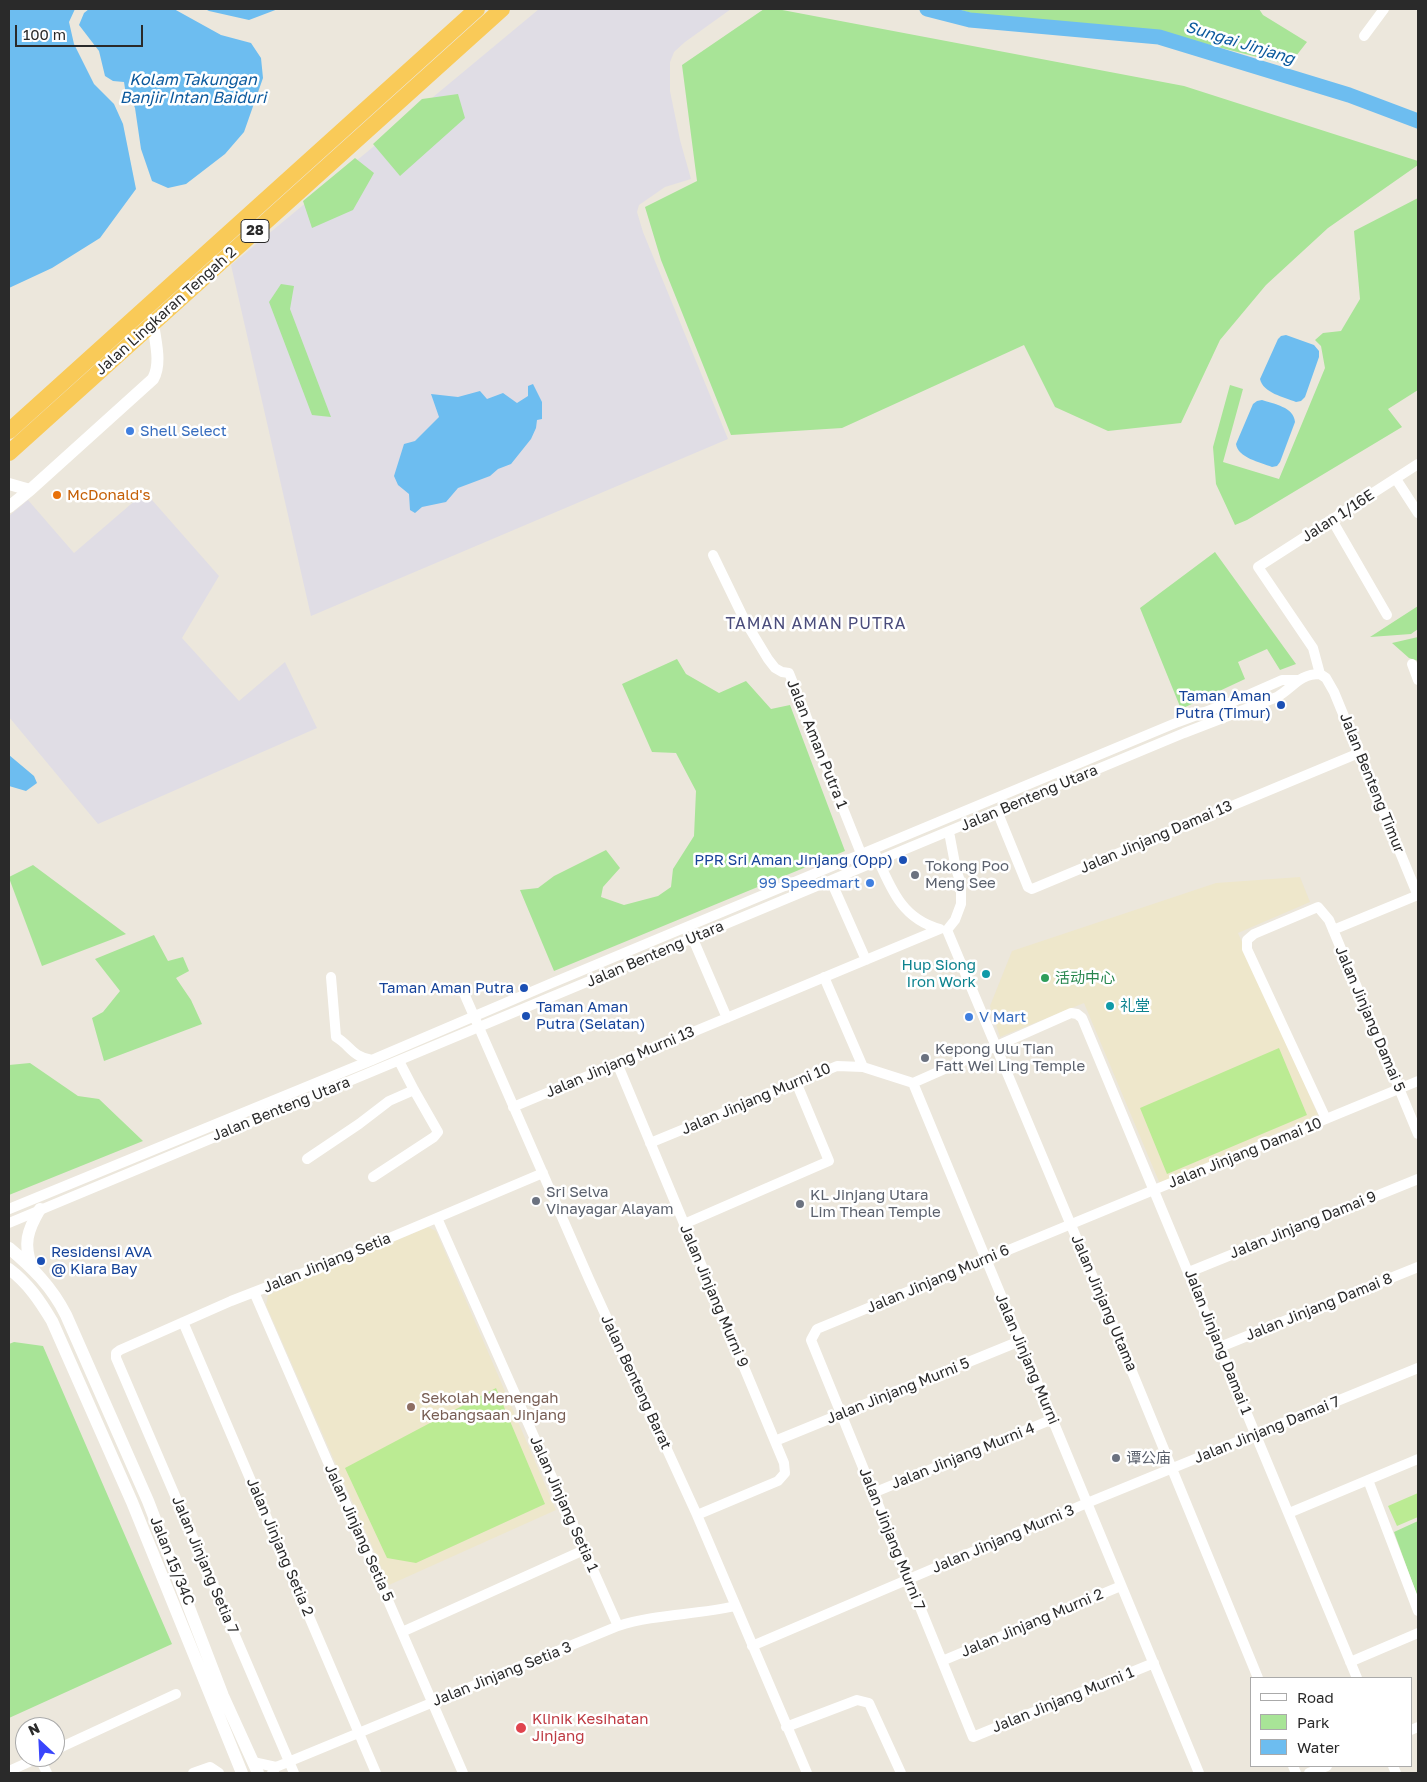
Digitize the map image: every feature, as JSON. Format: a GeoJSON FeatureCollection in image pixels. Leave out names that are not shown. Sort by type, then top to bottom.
{"type":"FeatureCollection","features":[{"type":"Feature","properties":{"kind":"highway","name":"Jalan Lingkaran Tengah 2"},"geometry":{"type":"LineString","coordinates":[[9,431],[477,9]]}},
{"type":"Feature","properties":{"kind":"highway","name":"Jalan Lingkaran Tengah 2"},"geometry":{"type":"LineString","coordinates":[[9,453],[502,9]]}},
{"type":"Feature","properties":{"kind":"street"},"geometry":{"type":"LineString","coordinates":[[1364,36],[1384,9]]}},
{"type":"Feature","properties":{"kind":"street"},"geometry":{"type":"LineString","coordinates":[[9,508],[153,379],[158,371],[158,363],[153,323]]}},
{"type":"Feature","properties":{"kind":"street","name":"Jalan 1/16E"},"geometry":{"type":"LineString","coordinates":[[1320,674],[1313,648],[1258,567],[1418,464]]}},
{"type":"Feature","properties":{"kind":"street"},"geometry":{"type":"LineString","coordinates":[[1396,479],[1418,513]]}},
{"type":"Feature","properties":{"kind":"street"},"geometry":{"type":"LineString","coordinates":[[9,484],[30,490]]}},
{"type":"Feature","properties":{"kind":"street"},"geometry":{"type":"LineString","coordinates":[[1332,520],[1387,615]]}},
{"type":"Feature","properties":{"kind":"street","name":"Jalan Aman Putra 1"},"geometry":{"type":"LineString","coordinates":[[713,555],[741,615],[763,651],[775,668],[789,673],[867,866]]}},
{"type":"Feature","properties":{"kind":"street"},"geometry":{"type":"LineString","coordinates":[[1412,664],[1418,680]]}},
{"type":"Feature","properties":{"kind":"street","name":"Jalan Benteng Utara"},"geometry":{"type":"LineString","coordinates":[[9,1223],[1184,733],[1277,697],[1290,690],[1298,680],[1306,675],[1320,674]]}},
{"type":"Feature","properties":{"kind":"street","name":"Jalan Benteng Timur"},"geometry":{"type":"LineString","coordinates":[[1320,674],[1326,678],[1334,692],[1418,895]]}},
{"type":"Feature","properties":{"kind":"street","name":"Jalan Benteng Utara"},"geometry":{"type":"LineString","coordinates":[[9,1209],[372,1060],[1178,722],[1232,702],[1282,680],[1298,680]]}},
{"type":"Feature","properties":{"kind":"street","name":"Jalan Jinjang Damai 13"},"geometry":{"type":"LineString","coordinates":[[997,811],[1028,887],[1032,889],[1359,753]]}},
{"type":"Feature","properties":{"kind":"street"},"geometry":{"type":"LineString","coordinates":[[874,850],[899,904],[912,916],[928,926],[943,929],[955,920],[961,904],[961,884],[949,832]]}},
{"type":"Feature","properties":{"kind":"street"},"geometry":{"type":"LineString","coordinates":[[831,881],[866,960]]}},
{"type":"Feature","properties":{"kind":"street"},"geometry":{"type":"LineString","coordinates":[[1333,930],[1418,895]]}},
{"type":"Feature","properties":{"kind":"street","name":"Jalan Jinjang Damai 5"},"geometry":{"type":"LineString","coordinates":[[1326,1120],[1247,949],[1247,940],[1254,934],[1318,907],[1329,920],[1418,1134]]}},
{"type":"Feature","properties":{"kind":"street","name":"Jalan Jinjang Murni 13"},"geometry":{"type":"LineString","coordinates":[[513,1107],[943,929]]}},
{"type":"Feature","properties":{"kind":"street","name":"Jalan Jinjang Utama"},"geometry":{"type":"LineString","coordinates":[[943,929],[996,1047],[1071,1224],[1258,1677]]}},
{"type":"Feature","properties":{"kind":"street"},"geometry":{"type":"LineString","coordinates":[[693,938],[727,1018]]}},
{"type":"Feature","properties":{"kind":"street"},"geometry":{"type":"LineString","coordinates":[[330,977],[336,1037],[361,1058],[372,1060]]}},
{"type":"Feature","properties":{"kind":"street"},"geometry":{"type":"LineString","coordinates":[[824,977],[864,1067],[913,1083],[996,1047]]}},
{"type":"Feature","properties":{"kind":"street"},"geometry":{"type":"LineString","coordinates":[[552,983],[557,995]]}},
{"type":"Feature","properties":{"kind":"street","name":"Jalan Benteng Barat"},"geometry":{"type":"LineString","coordinates":[[463,991],[588,1279],[697,1515],[807,1773]]}},
{"type":"Feature","properties":{"kind":"street","name":"Jalan Jinjang Damai 1"},"geometry":{"type":"LineString","coordinates":[[996,1047],[1070,1013],[1082,1018],[1357,1677]]}},
{"type":"Feature","properties":{"kind":"street"},"geometry":{"type":"LineString","coordinates":[[373,1177],[438,1132],[399,1060]]}},
{"type":"Feature","properties":{"kind":"street","name":"Jalan Jinjang Murni 9"},"geometry":{"type":"LineString","coordinates":[[617,1063],[784,1463],[785,1473],[778,1482],[697,1515]]}},
{"type":"Feature","properties":{"kind":"street","name":"Jalan Jinjang Murni 10"},"geometry":{"type":"LineString","coordinates":[[650,1144],[837,1066],[864,1067]]}},
{"type":"Feature","properties":{"kind":"street","name":"Jalan Jinjang Damai 10"},"geometry":{"type":"LineString","coordinates":[[1071,1224],[1418,1081]]}},
{"type":"Feature","properties":{"kind":"street"},"geometry":{"type":"LineString","coordinates":[[684,1224],[829,1160],[796,1082]]}},
{"type":"Feature","properties":{"kind":"street","name":"Jalan Jinjang Murni"},"geometry":{"type":"LineString","coordinates":[[913,1083],[1200,1773]]}},
{"type":"Feature","properties":{"kind":"street"},"geometry":{"type":"LineString","coordinates":[[307,1159],[389,1101],[414,1090]]}},
{"type":"Feature","properties":{"kind":"street","name":"Jalan Jinjang Setia"},"geometry":{"type":"LineString","coordinates":[[116,1358],[116,1354],[120,1350],[183,1322],[342,1258],[543,1173]]}},
{"type":"Feature","properties":{"kind":"street","name":"Jalan Jinjang Damai 9"},"geometry":{"type":"LineString","coordinates":[[1189,1272],[1418,1179]]}},
{"type":"Feature","properties":{"kind":"street"},"geometry":{"type":"LineString","coordinates":[[32,1268],[26,1246],[28,1234],[40,1209]]}},
{"type":"Feature","properties":{"kind":"street","name":"Jalan Jinjang Setia 1"},"geometry":{"type":"LineString","coordinates":[[437,1218],[618,1626]]}},
{"type":"Feature","properties":{"kind":"street","name":"Jalan Jinjang Murni 6"},"geometry":{"type":"LineString","coordinates":[[811,1340],[817,1330],[1071,1224]]}},
{"type":"Feature","properties":{"kind":"street","name":"Jalan 15/34C"},"geometry":{"type":"LineString","coordinates":[[9,1248],[46,1283],[61,1304],[148,1501],[223,1696],[256,1768]]}},
{"type":"Feature","properties":{"kind":"street","name":"Jalan Jinjang Damai 8"},"geometry":{"type":"LineString","coordinates":[[1220,1348],[1418,1267]]}},
{"type":"Feature","properties":{"kind":"street","name":"Jalan 15/34C"},"geometry":{"type":"LineString","coordinates":[[9,1269],[25,1282],[52,1321],[132,1502],[242,1773]]}},
{"type":"Feature","properties":{"kind":"street","name":"Jalan Jinjang Setia 5"},"geometry":{"type":"LineString","coordinates":[[254,1292],[463,1773]]}},
{"type":"Feature","properties":{"kind":"street","name":"Jalan Jinjang Setia 2"},"geometry":{"type":"LineString","coordinates":[[183,1322],[376,1773]]}},
{"type":"Feature","properties":{"kind":"street","name":"Jalan Jinjang Murni 7"},"geometry":{"type":"LineString","coordinates":[[811,1340],[973,1737]]}},
{"type":"Feature","properties":{"kind":"street","name":"Jalan Jinjang Murni 5"},"geometry":{"type":"LineString","coordinates":[[775,1442],[1020,1341]]}},
{"type":"Feature","properties":{"kind":"street","name":"Jalan Jinjang Setia 7"},"geometry":{"type":"LineString","coordinates":[[116,1358],[294,1773]]}},
{"type":"Feature","properties":{"kind":"street","name":"Jalan Jinjang Damai 7"},"geometry":{"type":"LineString","coordinates":[[1087,1503],[1418,1368]]}},
{"type":"Feature","properties":{"kind":"street","name":"Jalan Jinjang Murni 4"},"geometry":{"type":"LineString","coordinates":[[873,1493],[1053,1419]]}},
{"type":"Feature","properties":{"kind":"street"},"geometry":{"type":"LineString","coordinates":[[1289,1513],[1418,1459]]}},
{"type":"Feature","properties":{"kind":"street"},"geometry":{"type":"LineString","coordinates":[[1368,1480],[1418,1611]]}},
{"type":"Feature","properties":{"kind":"street","name":"Jalan Jinjang Murni 3"},"geometry":{"type":"LineString","coordinates":[[752,1646],[1087,1503]]}},
{"type":"Feature","properties":{"kind":"street"},"geometry":{"type":"LineString","coordinates":[[402,1632],[584,1550]]}},
{"type":"Feature","properties":{"kind":"street","name":"Jalan Jinjang Murni 2"},"geometry":{"type":"LineString","coordinates":[[942,1661],[1122,1586]]}},
{"type":"Feature","properties":{"kind":"street","name":"Jalan Jinjang Setia 3"},"geometry":{"type":"LineString","coordinates":[[256,1768],[274,1770],[618,1626],[631,1622],[714,1611],[735,1606]]}},
{"type":"Feature","properties":{"kind":"street"},"geometry":{"type":"LineString","coordinates":[[1350,1662],[1418,1633]]}},
{"type":"Feature","properties":{"kind":"street","name":"Jalan Jinjang Murni 1"},"geometry":{"type":"LineString","coordinates":[[973,1737],[1154,1663]]}},
{"type":"Feature","properties":{"kind":"street"},"geometry":{"type":"LineString","coordinates":[[65,1745],[176,1694]]}},
{"type":"Feature","properties":{"kind":"street"},"geometry":{"type":"LineString","coordinates":[[786,1727],[857,1700],[869,1703],[900,1773]]}},
{"type":"Feature","properties":{"kind":"street"},"geometry":{"type":"LineString","coordinates":[[194,1773],[210,1767],[219,1773]]}},
{"type":"Feature","properties":{"kind":"street"},"geometry":{"type":"LineString","coordinates":[[1309,1773],[1324,1767]]}},
{"type":"Feature","properties":{"kind":"shaded area"},"geometry":{"type":"Polygon","coordinates":[[[539,9],[731,9],[685,42],[674,52],[670,62],[670,91],[680,140],[691,179],[665,187],[639,205],[637,212],[643,232],[728,439],[311,616],[231,265],[539,9]]]}},
{"type":"Feature","properties":{"kind":"shaded area"},"geometry":{"type":"Polygon","coordinates":[[[145,492],[219,576],[182,638],[239,701],[285,662],[317,728],[98,824],[9,717],[9,516],[28,500],[74,553],[145,492]]]}},
{"type":"Feature","properties":{"kind":"shaded area"},"geometry":{"type":"Polygon","coordinates":[[[1300,877],[1310,902],[1238,933],[1318,1115],[1160,1184],[1084,1003],[1000,1037],[990,1006],[1012,951],[1216,883],[1300,877]]]}},
{"type":"Feature","properties":{"kind":"shaded area","name":"Sekolah Menengah Kebangsaan Jinjang"},"geometry":{"type":"Polygon","coordinates":[[[428,1227],[436,1231],[556,1510],[389,1585],[266,1305],[268,1295],[428,1227]]]}},
{"type":"Feature","properties":{"kind":"green space"},"geometry":{"type":"Polygon","coordinates":[[[764,9],[777,9],[1184,86],[1418,161],[1418,165],[1328,228],[1266,285],[1220,340],[1181,423],[1108,431],[1055,407],[1024,345],[842,428],[731,435],[661,260],[645,207],[697,181],[682,65],[764,9]]]}},
{"type":"Feature","properties":{"kind":"green space"},"geometry":{"type":"Polygon","coordinates":[[[956,9],[1259,9],[1263,15],[1307,42],[1289,65],[1170,35],[1048,22],[998,20],[956,9]]]}},
{"type":"Feature","properties":{"kind":"green space"},"geometry":{"type":"Polygon","coordinates":[[[458,94],[465,118],[400,176],[373,144],[422,99],[458,94]]]}},
{"type":"Feature","properties":{"kind":"green space"},"geometry":{"type":"Polygon","coordinates":[[[355,158],[374,173],[353,210],[312,228],[303,201],[355,158]]]}},
{"type":"Feature","properties":{"kind":"green space"},"geometry":{"type":"Polygon","coordinates":[[[1418,198],[1418,390],[1388,409],[1402,427],[1247,520],[1235,525],[1216,484],[1213,447],[1230,385],[1243,389],[1223,462],[1279,479],[1325,368],[1321,346],[1315,340],[1323,333],[1341,331],[1360,299],[1354,231],[1418,198]]]}},
{"type":"Feature","properties":{"kind":"green space"},"geometry":{"type":"Polygon","coordinates":[[[281,284],[294,286],[290,309],[331,417],[312,415],[269,302],[281,284]]]}},
{"type":"Feature","properties":{"kind":"green space"},"geometry":{"type":"Polygon","coordinates":[[[1215,552],[1296,664],[1280,670],[1267,649],[1238,662],[1245,679],[1181,709],[1140,608],[1215,552]]]}},
{"type":"Feature","properties":{"kind":"green space"},"geometry":{"type":"Polygon","coordinates":[[[1418,606],[1418,629],[1411,634],[1370,637],[1418,606]]]}},
{"type":"Feature","properties":{"kind":"green space"},"geometry":{"type":"Polygon","coordinates":[[[1418,637],[1418,661],[1409,658],[1392,643],[1418,637]]]}},
{"type":"Feature","properties":{"kind":"green space"},"geometry":{"type":"Polygon","coordinates":[[[677,659],[686,674],[719,693],[746,681],[771,709],[790,705],[845,851],[554,971],[520,890],[538,888],[554,876],[606,850],[620,868],[603,887],[601,897],[624,905],[658,896],[671,887],[673,869],[694,836],[696,791],[676,753],[652,752],[622,684],[677,659]]]}},
{"type":"Feature","properties":{"kind":"green space"},"geometry":{"type":"Polygon","coordinates":[[[33,865],[126,934],[42,966],[9,878],[33,865]]]}},
{"type":"Feature","properties":{"kind":"green space"},"geometry":{"type":"Polygon","coordinates":[[[154,935],[168,961],[183,957],[189,971],[176,978],[191,1000],[202,1024],[104,1061],[92,1018],[103,1012],[120,991],[95,959],[154,935]]]}},
{"type":"Feature","properties":{"kind":"green space"},"geometry":{"type":"Polygon","coordinates":[[[1279,1048],[1307,1115],[1167,1174],[1140,1108],[1279,1048]]]}},
{"type":"Feature","properties":{"kind":"green space"},"geometry":{"type":"Polygon","coordinates":[[[30,1063],[78,1096],[99,1099],[143,1141],[9,1195],[9,1065],[30,1063]]]}},
{"type":"Feature","properties":{"kind":"green space"},"geometry":{"type":"Polygon","coordinates":[[[14,1342],[43,1346],[172,1644],[9,1718],[9,1344],[14,1342]]]}},
{"type":"Feature","properties":{"kind":"green space"},"geometry":{"type":"Polygon","coordinates":[[[496,1388],[545,1504],[416,1563],[387,1558],[345,1468],[496,1388]]]}},
{"type":"Feature","properties":{"kind":"green space"},"geometry":{"type":"Polygon","coordinates":[[[1418,1493],[1418,1517],[1397,1526],[1388,1506],[1418,1493]]]}},
{"type":"Feature","properties":{"kind":"green space"},"geometry":{"type":"Polygon","coordinates":[[[1418,1521],[1418,1598],[1394,1532],[1418,1521]]]}},
{"type":"Feature","properties":{"kind":"water","name":"Kolam Takungan Banjir Intan Baiduri"},"geometry":{"type":"Polygon","coordinates":[[[9,9],[75,9],[69,22],[74,44],[94,84],[114,104],[123,124],[136,189],[100,238],[52,268],[9,288],[9,9]]]}},
{"type":"Feature","properties":{"kind":"water","name":"Kolam Takungan Banjir Intan Baiduri"},"geometry":{"type":"Polygon","coordinates":[[[89,9],[174,9],[221,35],[251,43],[261,58],[263,78],[244,132],[225,154],[186,184],[168,188],[152,181],[141,149],[135,108],[131,98],[126,95],[124,82],[113,81],[105,76],[99,51],[79,25],[84,13],[89,9]]]}},
{"type":"Feature","properties":{"kind":"water"},"geometry":{"type":"Polygon","coordinates":[[[205,9],[278,9],[249,20],[205,9]]]}},
{"type":"Feature","properties":{"kind":"water"},"geometry":{"type":"Polygon","coordinates":[[[1286,335],[1314,345],[1319,351],[1319,357],[1305,397],[1301,401],[1296,402],[1265,388],[1260,379],[1278,339],[1286,335]]]}},
{"type":"Feature","properties":{"kind":"water"},"geometry":{"type":"Polygon","coordinates":[[[533,384],[542,402],[542,419],[537,420],[531,439],[511,464],[498,469],[490,476],[458,488],[446,502],[422,507],[415,513],[410,510],[409,494],[398,485],[394,476],[404,444],[415,441],[439,417],[431,394],[458,397],[480,391],[487,399],[503,393],[517,403],[528,396],[528,386],[533,384]]]}},
{"type":"Feature","properties":{"kind":"water"},"geometry":{"type":"Polygon","coordinates":[[[1262,400],[1287,410],[1294,417],[1295,422],[1280,462],[1277,466],[1272,467],[1245,456],[1236,444],[1253,404],[1262,400]]]}},
{"type":"Feature","properties":{"kind":"water"},"geometry":{"type":"Polygon","coordinates":[[[9,755],[34,776],[37,783],[26,791],[9,786],[9,755]]]}},
{"type":"Feature","properties":{"kind":"waterway","name":"Sungai Jinjang"},"geometry":{"type":"LineString","coordinates":[[927,9],[970,20],[1159,37],[1349,95],[1418,121]]}},
{"type":"Feature","properties":{"kind":"place","name":"Shell Select"},"geometry":{"type":"Point","coordinates":[130,431]}},
{"type":"Feature","properties":{"kind":"place","name":"McDonald's"},"geometry":{"type":"Point","coordinates":[57,495]}},
{"type":"Feature","properties":{"kind":"place","name":"Taman Aman Putra (Timur)"},"geometry":{"type":"Point","coordinates":[1281,705]}},
{"type":"Feature","properties":{"kind":"place","name":"PPR Sri Aman Jinjang (Opp)"},"geometry":{"type":"Point","coordinates":[903,860]}},
{"type":"Feature","properties":{"kind":"place","name":"Tokong Poo Meng See"},"geometry":{"type":"Point","coordinates":[915,875]}},
{"type":"Feature","properties":{"kind":"place","name":"99 Speedmart"},"geometry":{"type":"Point","coordinates":[870,883]}},
{"type":"Feature","properties":{"kind":"place","name":"Hup Siong Iron Work"},"geometry":{"type":"Point","coordinates":[986,974]}},
{"type":"Feature","properties":{"kind":"place","name":"活动中心"},"geometry":{"type":"Point","coordinates":[1045,978]}},
{"type":"Feature","properties":{"kind":"place","name":"Taman Aman Putra"},"geometry":{"type":"Point","coordinates":[524,988]}},
{"type":"Feature","properties":{"kind":"place","name":"礼堂"},"geometry":{"type":"Point","coordinates":[1110,1006]}},
{"type":"Feature","properties":{"kind":"place","name":"Taman Aman Putra (Selatan)"},"geometry":{"type":"Point","coordinates":[526,1016]}},
{"type":"Feature","properties":{"kind":"place","name":"V Mart"},"geometry":{"type":"Point","coordinates":[969,1017]}},
{"type":"Feature","properties":{"kind":"place","name":"Kepong Ulu Tian Fatt Wei Ling Temple"},"geometry":{"type":"Point","coordinates":[925,1058]}},
{"type":"Feature","properties":{"kind":"place","name":"Sri Selva Vinayagar Alayam"},"geometry":{"type":"Point","coordinates":[536,1201]}},
{"type":"Feature","properties":{"kind":"place","name":"KL Jinjang Utara Lim Thean Temple"},"geometry":{"type":"Point","coordinates":[800,1204]}},
{"type":"Feature","properties":{"kind":"place","name":"Residensi AVA @ Kiara Bay"},"geometry":{"type":"Point","coordinates":[41,1261]}},
{"type":"Feature","properties":{"kind":"place","name":"Sekolah Menengah Kebangsaan Jinjang"},"geometry":{"type":"Point","coordinates":[411,1407]}},
{"type":"Feature","properties":{"kind":"place","name":"谭公庙"},"geometry":{"type":"Point","coordinates":[1116,1458]}},
{"type":"Feature","properties":{"kind":"place","name":"Klinik Kesihatan Jinjang"},"geometry":{"type":"Point","coordinates":[521,1728]}},
{"type":"Feature","properties":{"kind":"district","name":"TAMAN AMAN PUTRA"},"geometry":{"type":"Point","coordinates":[816,624]}}]}
